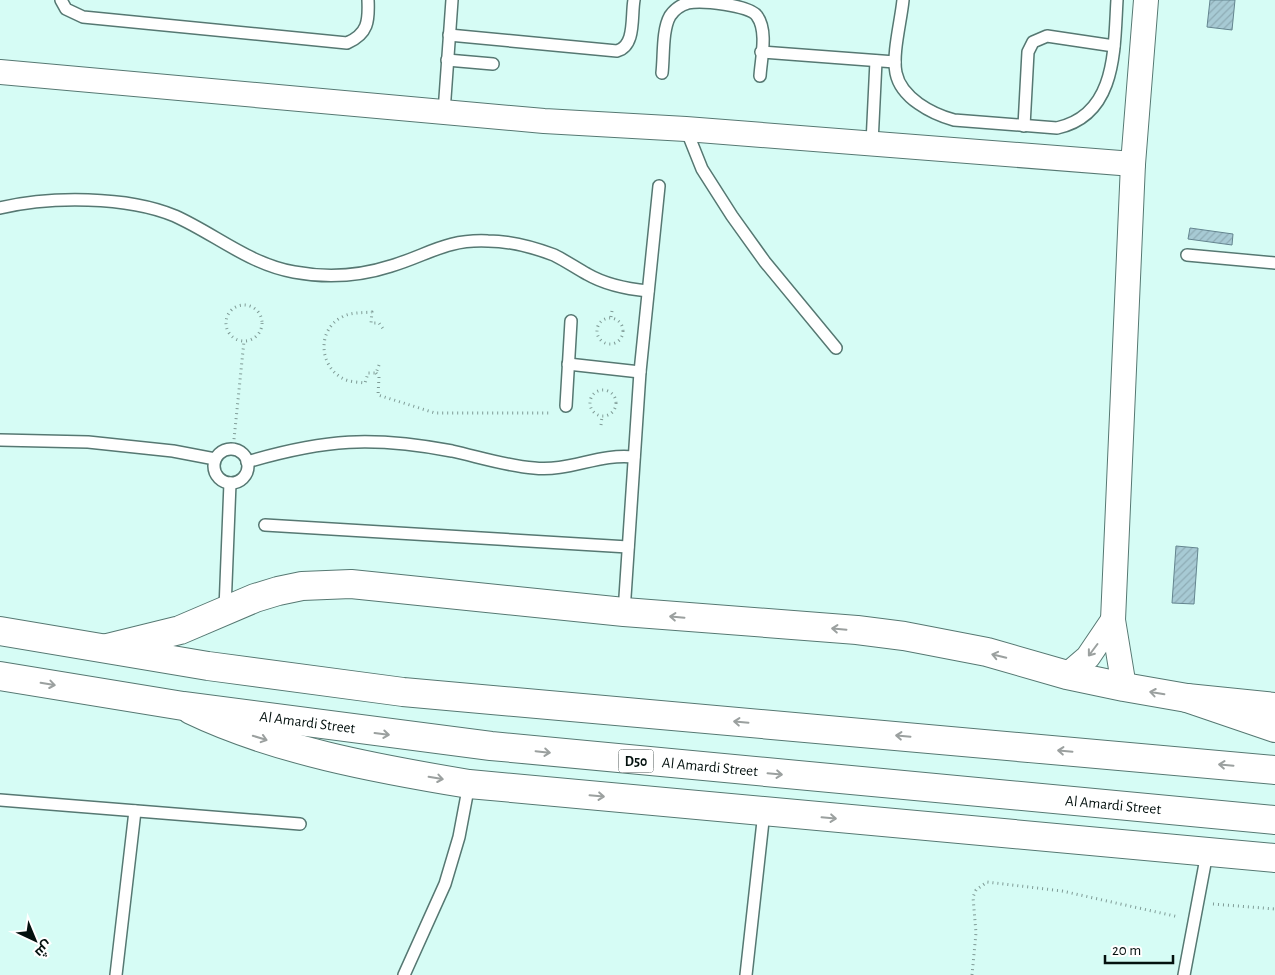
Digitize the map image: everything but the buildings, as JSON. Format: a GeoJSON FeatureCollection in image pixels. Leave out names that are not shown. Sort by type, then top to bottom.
{"type":"FeatureCollection","features":[{"type":"Feature","properties":{"kind":"main road"},"geometry":{"type":"LineString","coordinates":[[107,648],[180,630],[278,591],[327,584],[351,584],[624,612],[857,630],[904,636],[987,652],[1067,675],[1124,687],[1186,698],[1275,707]]}},
{"type":"Feature","properties":{"kind":"main road"},"geometry":{"type":"LineString","coordinates":[[0,631],[256,673],[403,692],[1275,770]]}},
{"type":"Feature","properties":{"kind":"main road","name":"Al Amardi Street"},"geometry":{"type":"LineString","coordinates":[[0,676],[183,706],[491,746],[1275,820]]}},
{"type":"Feature","properties":{"kind":"main road"},"geometry":{"type":"LineString","coordinates":[[1186,698],[1275,728]]}},
{"type":"Feature","properties":{"kind":"main road"},"geometry":{"type":"LineString","coordinates":[[183,706],[238,731],[268,740],[389,770],[469,784],[1275,858]]}},
{"type":"Feature","properties":{"kind":"street"},"geometry":{"type":"LineString","coordinates":[[1124,687],[1114,620],[1133,164],[1146,0]]}},
{"type":"Feature","properties":{"kind":"street"},"geometry":{"type":"LineString","coordinates":[[0,72],[544,121],[686,129],[1133,164]]}},
{"type":"Feature","properties":{"kind":"street"},"geometry":{"type":"LineString","coordinates":[[1067,675],[1088,657],[1114,620]]}},
{"type":"Feature","properties":{"kind":"lane"},"geometry":{"type":"LineString","coordinates":[[62,0],[66,8],[83,17],[347,43],[357,39],[365,31],[369,20],[368,0]]}},
{"type":"Feature","properties":{"kind":"lane"},"geometry":{"type":"LineString","coordinates":[[444,112],[452,0]]}},
{"type":"Feature","properties":{"kind":"lane"},"geometry":{"type":"LineString","coordinates":[[449,35],[617,51],[622,50],[629,42],[634,0]]}},
{"type":"Feature","properties":{"kind":"lane"},"geometry":{"type":"LineString","coordinates":[[903,0],[895,62],[896,74],[901,86],[922,106],[954,120],[1057,128],[1072,125],[1085,118],[1096,107],[1103,94],[1114,46],[1117,0]]}},
{"type":"Feature","properties":{"kind":"lane"},"geometry":{"type":"LineString","coordinates":[[662,72],[667,24],[676,9],[690,2],[752,10],[761,23],[760,76]]}},
{"type":"Feature","properties":{"kind":"lane"},"geometry":{"type":"LineString","coordinates":[[1024,126],[1028,52],[1032,42],[1047,36],[1114,46]]}},
{"type":"Feature","properties":{"kind":"lane"},"geometry":{"type":"LineString","coordinates":[[761,52],[895,62]]}},
{"type":"Feature","properties":{"kind":"lane"},"geometry":{"type":"LineString","coordinates":[[447,60],[493,64]]}},
{"type":"Feature","properties":{"kind":"lane"},"geometry":{"type":"LineString","coordinates":[[872,144],[876,61]]}},
{"type":"Feature","properties":{"kind":"lane"},"geometry":{"type":"LineString","coordinates":[[686,129],[702,168],[732,216],[764,262],[836,348]]}},
{"type":"Feature","properties":{"kind":"lane"},"geometry":{"type":"LineString","coordinates":[[624,612],[640,372],[658,186]]}},
{"type":"Feature","properties":{"kind":"lane"},"geometry":{"type":"LineString","coordinates":[[0,208],[20,203],[54,200],[119,202],[148,207],[176,217],[261,263],[293,272],[326,276],[359,274],[391,266],[454,242],[472,240],[512,243],[554,256],[601,281],[632,290],[648,291]]}},
{"type":"Feature","properties":{"kind":"lane"},"geometry":{"type":"LineString","coordinates":[[1188,255],[1275,263]]}},
{"type":"Feature","properties":{"kind":"lane"},"geometry":{"type":"LineString","coordinates":[[566,406],[571,322]]}},
{"type":"Feature","properties":{"kind":"lane"},"geometry":{"type":"LineString","coordinates":[[568,364],[640,372]]}},
{"type":"Feature","properties":{"kind":"lane"},"geometry":{"type":"LineString","coordinates":[[0,440],[88,442],[164,450],[215,459]]}},
{"type":"Feature","properties":{"kind":"lane"},"geometry":{"type":"LineString","coordinates":[[247,462],[314,444],[366,441],[419,446],[533,468],[560,468],[610,456],[634,457]]}},
{"type":"Feature","properties":{"kind":"lane"},"geometry":{"type":"LineString","coordinates":[[233,449],[242,453],[247,462],[244,477],[230,483],[220,479],[214,470],[215,459],[222,451],[233,449]]}},
{"type":"Feature","properties":{"kind":"lane"},"geometry":{"type":"LineString","coordinates":[[225,611],[230,483]]}},
{"type":"Feature","properties":{"kind":"lane"},"geometry":{"type":"LineString","coordinates":[[265,525],[628,547]]}},
{"type":"Feature","properties":{"kind":"lane"},"geometry":{"type":"LineString","coordinates":[[404,975],[445,884],[459,837],[469,784]]}},
{"type":"Feature","properties":{"kind":"lane"},"geometry":{"type":"LineString","coordinates":[[0,800],[300,824]]}},
{"type":"Feature","properties":{"kind":"lane"},"geometry":{"type":"LineString","coordinates":[[116,975],[135,811]]}},
{"type":"Feature","properties":{"kind":"lane"},"geometry":{"type":"LineString","coordinates":[[746,975],[764,812]]}},
{"type":"Feature","properties":{"kind":"lane"},"geometry":{"type":"LineString","coordinates":[[1184,975],[1207,853]]}},
{"type":"Feature","properties":{"kind":"path"},"geometry":{"type":"LineString","coordinates":[[244,304],[254,306],[260,313],[263,323],[260,332],[254,339],[244,341],[235,339],[228,332],[225,323],[228,313],[235,306],[244,304]]}},
{"type":"Feature","properties":{"kind":"path"},"geometry":{"type":"LineString","coordinates":[[611,318],[612,311]]}},
{"type":"Feature","properties":{"kind":"path"},"geometry":{"type":"LineString","coordinates":[[376,374],[368,373],[365,383],[344,380],[326,362],[324,350],[325,337],[331,326],[340,318],[352,313],[372,312],[371,323],[379,323],[384,330]]}},
{"type":"Feature","properties":{"kind":"path"},"geometry":{"type":"LineString","coordinates":[[611,318],[621,322],[624,332],[619,342],[608,344],[599,338],[597,332],[600,322],[611,318]]}},
{"type":"Feature","properties":{"kind":"path"},"geometry":{"type":"LineString","coordinates":[[233,449],[244,341]]}},
{"type":"Feature","properties":{"kind":"path"},"geometry":{"type":"LineString","coordinates":[[379,365],[376,374],[379,377],[378,395],[435,413],[547,415],[566,406]]}},
{"type":"Feature","properties":{"kind":"path"},"geometry":{"type":"LineString","coordinates":[[604,390],[610,392],[616,404],[614,410],[602,416],[591,409],[590,402],[592,396],[604,390]]}},
{"type":"Feature","properties":{"kind":"path"},"geometry":{"type":"LineString","coordinates":[[601,425],[602,416]]}},
{"type":"Feature","properties":{"kind":"path"},"geometry":{"type":"LineString","coordinates":[[972,975],[976,925],[973,897],[976,890],[987,882],[1062,891],[1194,920]]}},
{"type":"Feature","properties":{"kind":"path"},"geometry":{"type":"LineString","coordinates":[[1198,903],[1275,909]]}}]}
